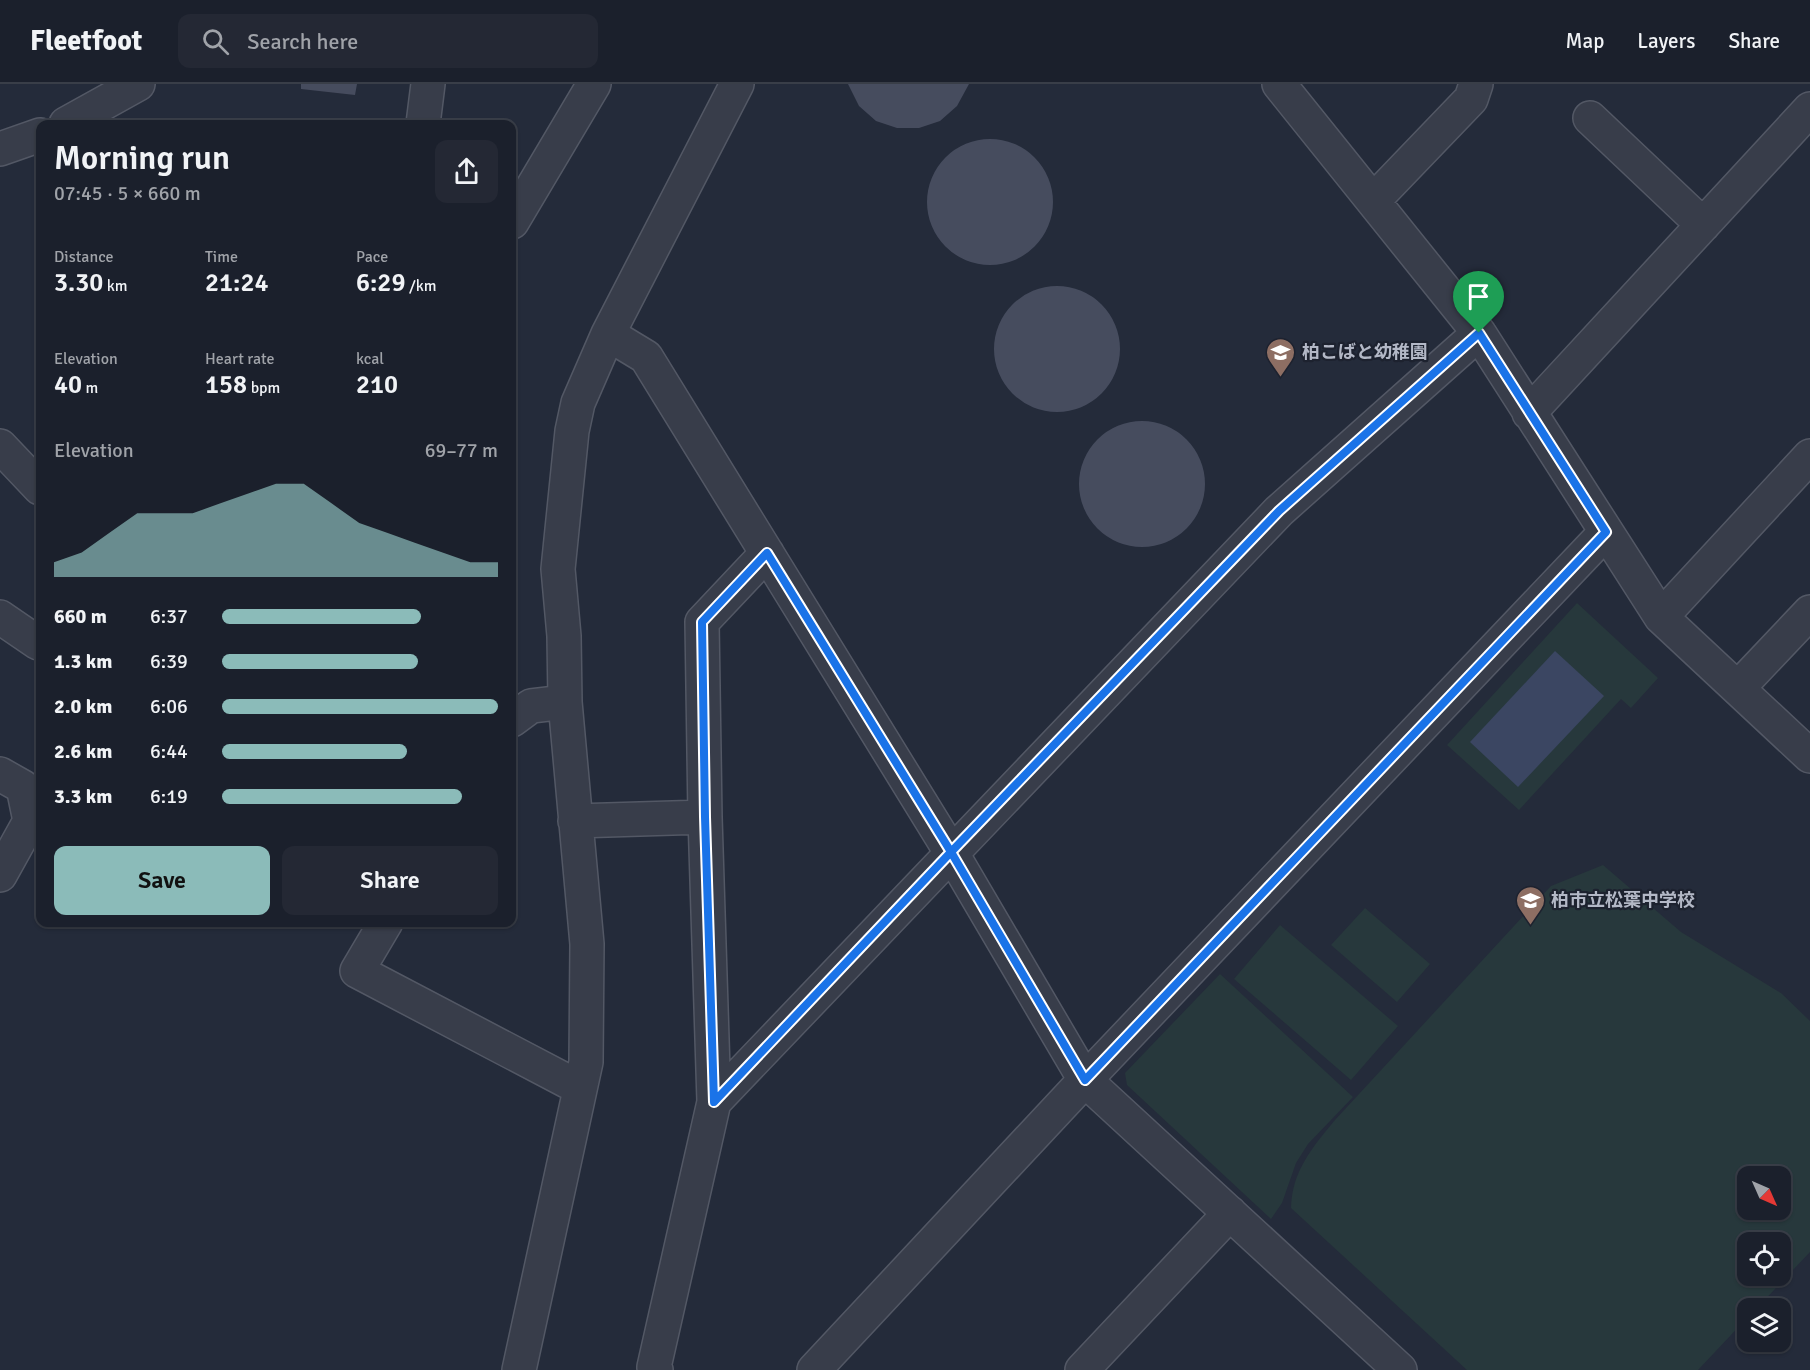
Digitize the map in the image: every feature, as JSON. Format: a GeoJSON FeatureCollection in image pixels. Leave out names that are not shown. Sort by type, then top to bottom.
{"type":"FeatureCollection","features":[{"type":"Feature","properties":{"kind":"street"},"geometry":{"type":"LineString","coordinates":[[73,120],[138,84]]}},
{"type":"Feature","properties":{"kind":"street"},"geometry":{"type":"LineString","coordinates":[[424,120],[428,84]]}},
{"type":"Feature","properties":{"kind":"street"},"geometry":{"type":"LineString","coordinates":[[516,215],[594,84]]}},
{"type":"Feature","properties":{"kind":"street"},"geometry":{"type":"LineString","coordinates":[[519,1370],[586,1062],[586,944],[565,702],[564,636],[558,568],[572,431],[578,403],[608,334],[737,84]]}},
{"type":"Feature","properties":{"kind":"street"},"geometry":{"type":"LineString","coordinates":[[1280,84],[1479,333],[1661,617],[1810,756]]}},
{"type":"Feature","properties":{"kind":"street"},"geometry":{"type":"LineString","coordinates":[[1373,201],[1471,99],[1476,84]]}},
{"type":"Feature","properties":{"kind":"street"},"geometry":{"type":"LineString","coordinates":[[1529,412],[1810,109]]}},
{"type":"Feature","properties":{"kind":"street"},"geometry":{"type":"LineString","coordinates":[[1590,118],[1703,225]]}},
{"type":"Feature","properties":{"kind":"street"},"geometry":{"type":"LineString","coordinates":[[0,149],[36,136]]}},
{"type":"Feature","properties":{"kind":"street"},"geometry":{"type":"LineString","coordinates":[[714,1102],[1279,511],[1479,333]]}},
{"type":"Feature","properties":{"kind":"street"},"geometry":{"type":"LineString","coordinates":[[608,334],[646,357],[951,852],[1085,1080],[1230,1213],[1382,1364]]}},
{"type":"Feature","properties":{"kind":"street"},"geometry":{"type":"LineString","coordinates":[[0,447],[36,484]]}},
{"type":"Feature","properties":{"kind":"street"},"geometry":{"type":"LineString","coordinates":[[1661,617],[1810,456]]}},
{"type":"Feature","properties":{"kind":"street"},"geometry":{"type":"LineString","coordinates":[[814,1370],[1085,1080],[1606,532]]}},
{"type":"Feature","properties":{"kind":"street"},"geometry":{"type":"LineString","coordinates":[[656,1370],[654,1367],[714,1102],[705,817],[702,622],[767,553]]}},
{"type":"Feature","properties":{"kind":"street"},"geometry":{"type":"LineString","coordinates":[[1738,688],[1810,612]]}},
{"type":"Feature","properties":{"kind":"street"},"geometry":{"type":"LineString","coordinates":[[0,617],[36,642]]}},
{"type":"Feature","properties":{"kind":"street"},"geometry":{"type":"LineString","coordinates":[[516,717],[531,706],[565,702]]}},
{"type":"Feature","properties":{"kind":"street"},"geometry":{"type":"LineString","coordinates":[[0,774],[23,787],[30,821],[0,875]]}},
{"type":"Feature","properties":{"kind":"street"},"geometry":{"type":"LineString","coordinates":[[574,820],[705,817]]}},
{"type":"Feature","properties":{"kind":"street"},"geometry":{"type":"LineString","coordinates":[[383,927],[357,971],[580,1088]]}},
{"type":"Feature","properties":{"kind":"street"},"geometry":{"type":"LineString","coordinates":[[1082,1370],[1230,1213]]}},
{"type":"Feature","properties":{"kind":"shaded area"},"geometry":{"type":"Polygon","coordinates":[[[1577,603],[1658,678],[1631,708],[1621,699],[1519,810],[1447,745],[1577,603]]]}},
{"type":"Feature","properties":{"kind":"shaded area"},"geometry":{"type":"Polygon","coordinates":[[[1603,865],[1681,932],[1781,993],[1810,1021],[1810,1252],[1791,1272],[1791,1232],[1737,1232],[1737,1286],[1778,1286],[1766,1298],[1737,1298],[1737,1329],[1698,1370],[1467,1370],[1291,1208],[1299,1171],[1311,1150],[1335,1120],[1551,886],[1603,865]]]}},
{"type":"Feature","properties":{"kind":"shaded area"},"geometry":{"type":"Polygon","coordinates":[[[1365,908],[1430,964],[1397,1002],[1331,945],[1365,908]]]}},
{"type":"Feature","properties":{"kind":"shaded area"},"geometry":{"type":"Polygon","coordinates":[[[1280,925],[1398,1026],[1351,1080],[1234,979],[1280,925]]]}},
{"type":"Feature","properties":{"kind":"shaded area"},"geometry":{"type":"Polygon","coordinates":[[[1220,974],[1353,1097],[1308,1144],[1296,1163],[1282,1203],[1271,1219],[1127,1085],[1125,1073],[1220,974]]]}},
{"type":"Feature","properties":{"kind":"water"},"geometry":{"type":"Polygon","coordinates":[[[1555,651],[1604,696],[1518,787],[1470,742],[1555,651]]]}},
{"type":"Feature","properties":{"kind":"building"},"geometry":{"type":"Polygon","coordinates":[[[301,84],[357,84],[355,95],[301,89],[301,84]]]}},
{"type":"Feature","properties":{"kind":"building"},"geometry":{"type":"Polygon","coordinates":[[[848,84],[969,84],[957,106],[940,121],[919,128],[897,128],[876,121],[859,106],[848,84]]]}},
{"type":"Feature","properties":{"kind":"building"},"geometry":{"type":"Polygon","coordinates":[[[990,139],[1014,143],[1035,157],[1049,178],[1053,202],[1049,226],[1035,247],[1014,261],[990,265],[966,261],[945,247],[931,226],[927,202],[931,178],[945,157],[966,143],[990,139]]]}},
{"type":"Feature","properties":{"kind":"building"},"geometry":{"type":"Polygon","coordinates":[[[1057,286],[1081,290],[1102,304],[1116,325],[1120,349],[1116,373],[1102,394],[1081,408],[1057,412],[1033,408],[1012,394],[998,373],[994,349],[998,325],[1012,304],[1033,290],[1057,286]]]}},
{"type":"Feature","properties":{"kind":"building"},"geometry":{"type":"Polygon","coordinates":[[[1142,421],[1166,425],[1187,439],[1201,460],[1205,484],[1201,508],[1187,529],[1166,543],[1142,547],[1118,543],[1097,529],[1083,508],[1079,484],[1083,460],[1097,439],[1118,425],[1142,421]]]}},
{"type":"Feature","properties":{"kind":"place","name":"柏こばと幼稚園"},"geometry":{"type":"Point","coordinates":[1281,378]}},
{"type":"Feature","properties":{"kind":"place","name":"柏市立松葉中学校"},"geometry":{"type":"Point","coordinates":[1530,926]}},
{"type":"Feature","properties":{"kind":"route"},"geometry":{"type":"LineString","coordinates":[[1479,333],[1279,511],[951,852],[767,553],[702,622],[705,817],[714,1102],[951,852],[1085,1080],[1606,532],[1479,333]]}}]}
